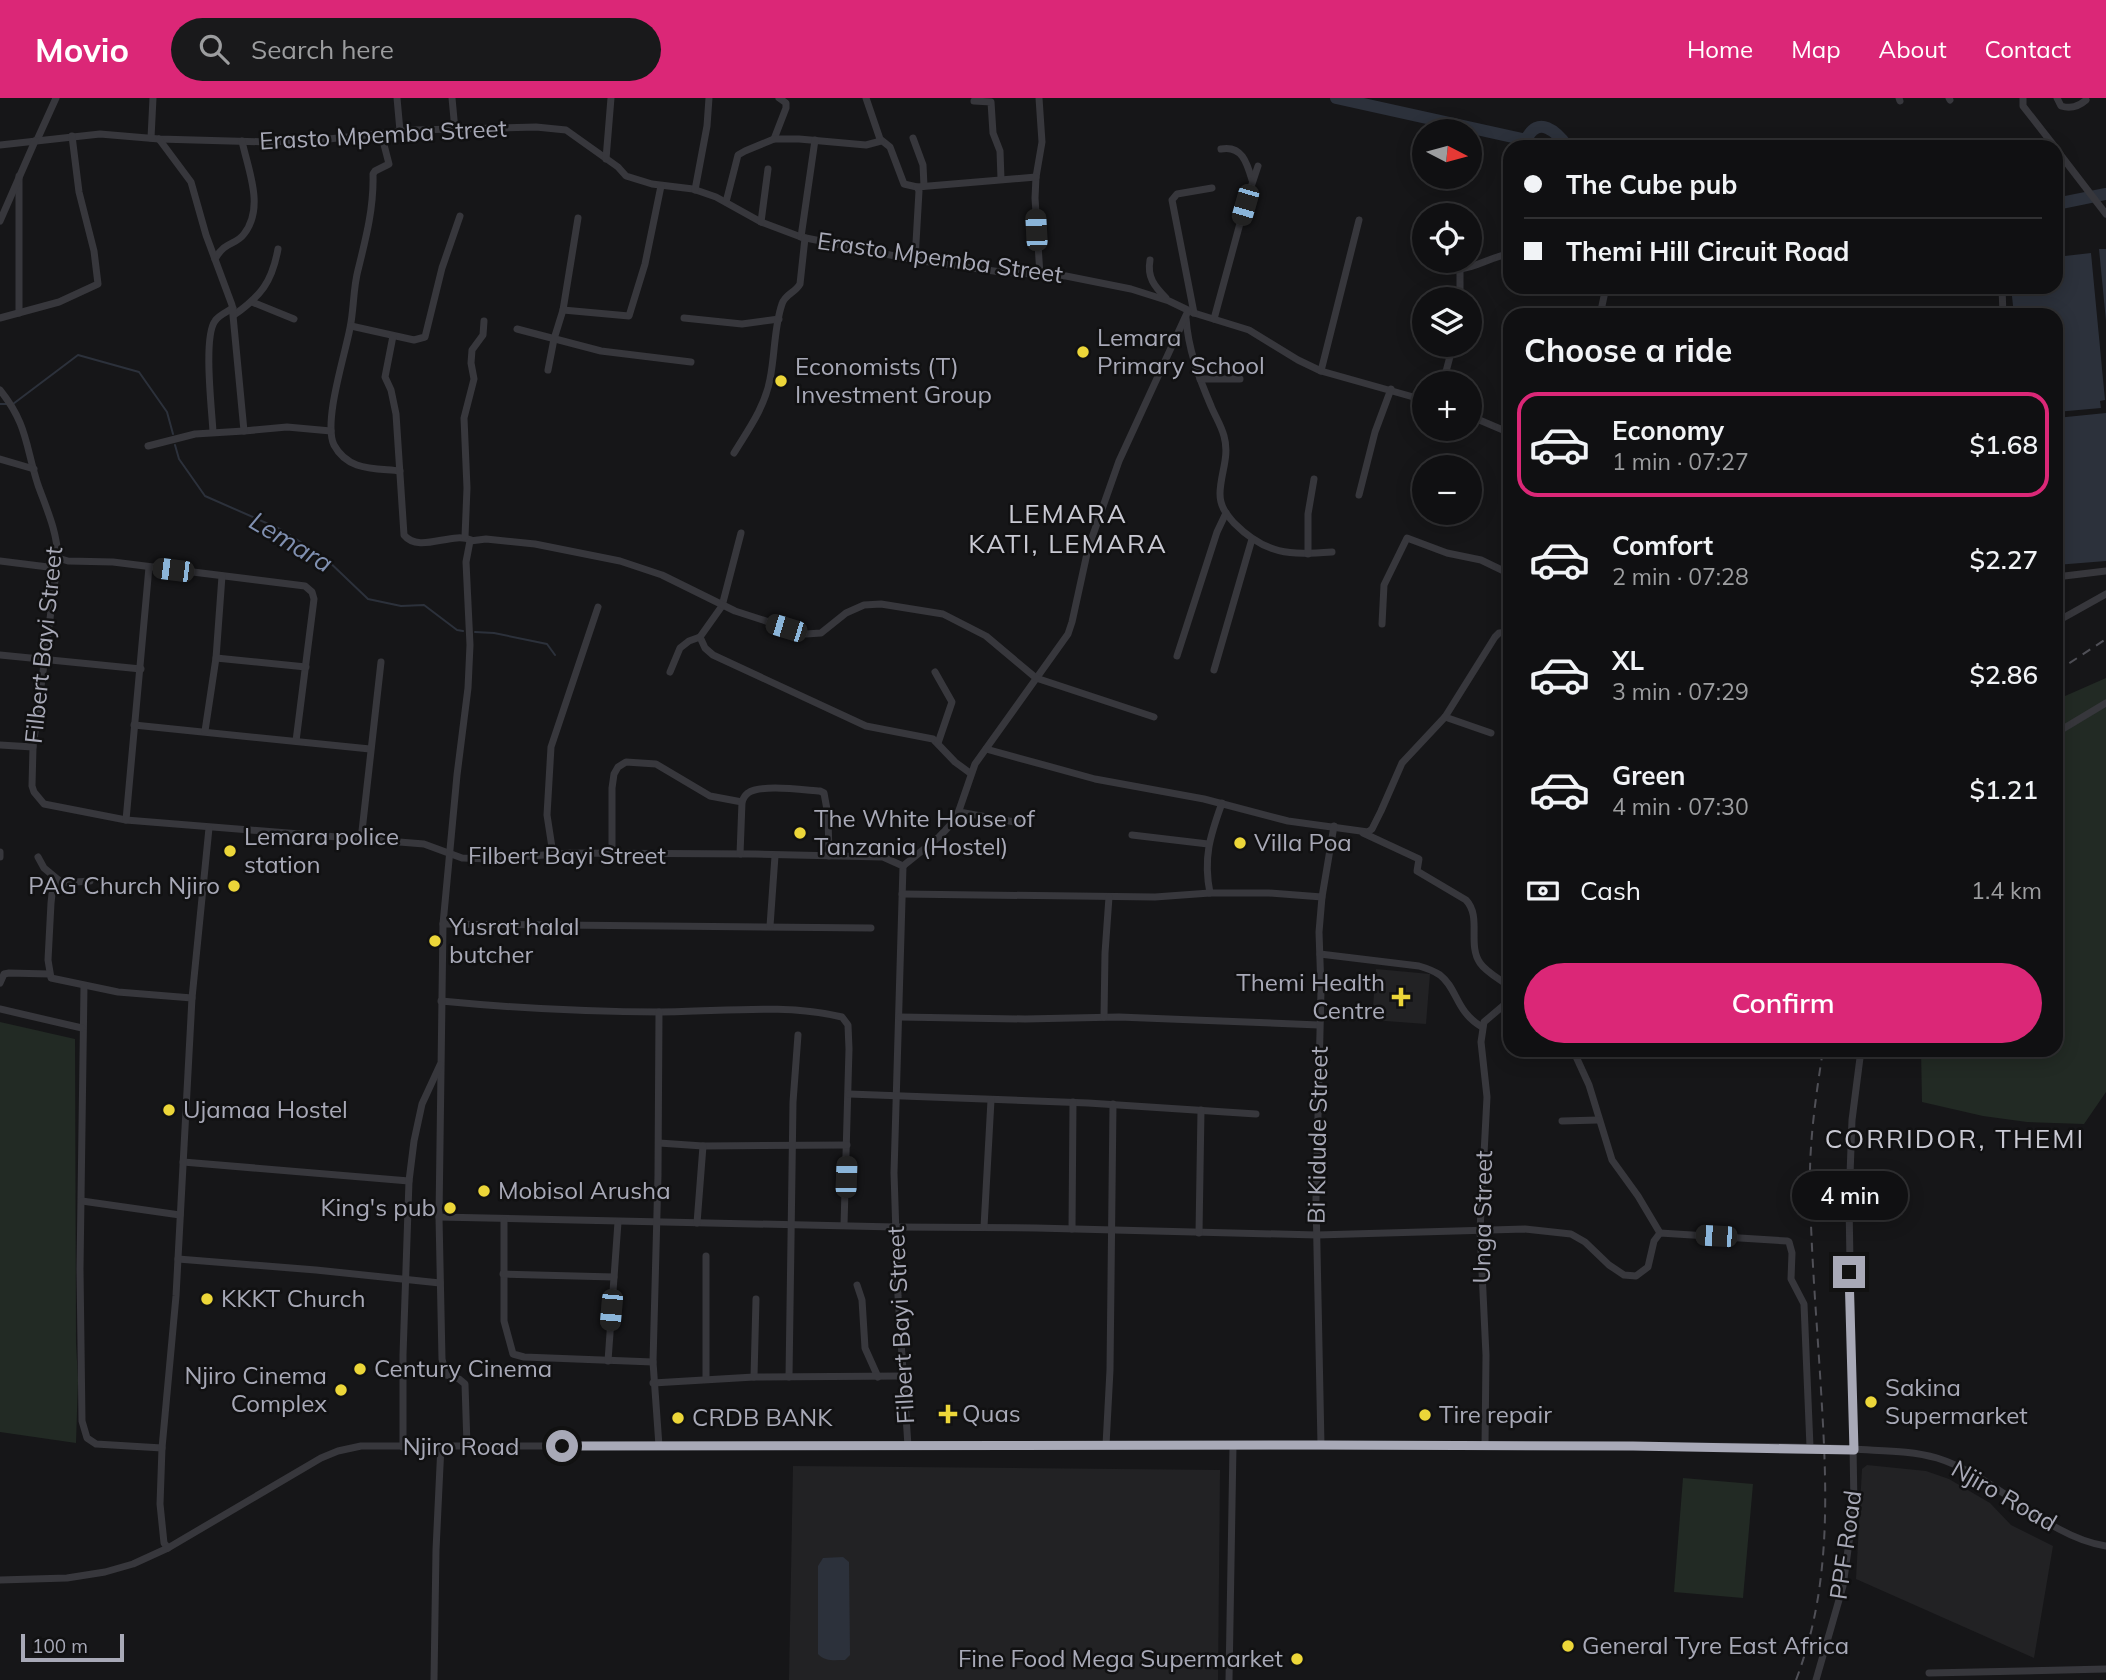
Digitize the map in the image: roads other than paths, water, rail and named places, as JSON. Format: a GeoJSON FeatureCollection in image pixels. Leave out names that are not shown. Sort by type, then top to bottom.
{"type":"FeatureCollection","features":[{"type":"Feature","properties":{"kind":"street"},"geometry":{"type":"LineString","coordinates":[[0,220],[56,98]]}},
{"type":"Feature","properties":{"kind":"street"},"geometry":{"type":"LineString","coordinates":[[153,98],[155,139],[191,182],[233,312],[244,431]]}},
{"type":"Feature","properties":{"kind":"street"},"geometry":{"type":"LineString","coordinates":[[397,98],[400,131]]}},
{"type":"Feature","properties":{"kind":"street"},"geometry":{"type":"LineString","coordinates":[[452,98],[455,130]]}},
{"type":"Feature","properties":{"kind":"street"},"geometry":{"type":"LineString","coordinates":[[606,159],[611,98]]}},
{"type":"Feature","properties":{"kind":"street"},"geometry":{"type":"LineString","coordinates":[[695,190],[707,126],[709,98]]}},
{"type":"Feature","properties":{"kind":"street"},"geometry":{"type":"LineString","coordinates":[[774,139],[786,108],[786,103],[779,98]]}},
{"type":"Feature","properties":{"kind":"street"},"geometry":{"type":"LineString","coordinates":[[866,98],[881,141],[890,147],[904,184],[920,186],[1036,177]]}},
{"type":"Feature","properties":{"kind":"street"},"geometry":{"type":"LineString","coordinates":[[1039,98],[1042,142],[1035,198],[1040,275]]}},
{"type":"Feature","properties":{"kind":"street"},"geometry":{"type":"LineString","coordinates":[[2023,98],[2023,106],[2049,140]]}},
{"type":"Feature","properties":{"kind":"street"},"geometry":{"type":"LineString","coordinates":[[2057,98],[2061,106],[2066,107],[2079,106],[2085,100]]}},
{"type":"Feature","properties":{"kind":"street"},"geometry":{"type":"LineString","coordinates":[[974,101],[991,103],[993,133],[1000,151],[1001,179]]}},
{"type":"Feature","properties":{"kind":"street","name":"Erasto Mpemba Street"},"geometry":{"type":"LineString","coordinates":[[0,145],[100,134],[155,139],[242,141],[319,140],[400,131],[536,127],[566,130],[626,176],[661,186],[695,190],[726,202],[761,222],[803,237],[915,260],[1111,284],[1169,301],[1189,313],[1249,330],[1321,371],[1412,396]]}},
{"type":"Feature","properties":{"kind":"street"},"geometry":{"type":"LineString","coordinates":[[381,133],[389,164],[377,169],[373,174],[372,204],[354,292],[351,326],[335,397],[331,432],[333,442],[349,463],[364,468],[400,471]]}},
{"type":"Feature","properties":{"kind":"street"},"geometry":{"type":"LineString","coordinates":[[0,318],[59,302],[98,285],[79,192],[72,136]]}},
{"type":"Feature","properties":{"kind":"street"},"geometry":{"type":"LineString","coordinates":[[913,138],[923,164],[915,260]]}},
{"type":"Feature","properties":{"kind":"street"},"geometry":{"type":"LineString","coordinates":[[726,202],[738,156],[774,139],[866,145],[881,141]]}},
{"type":"Feature","properties":{"kind":"street"},"geometry":{"type":"LineString","coordinates":[[734,453],[753,423],[766,395],[783,301],[800,284],[815,140]]}},
{"type":"Feature","properties":{"kind":"street"},"geometry":{"type":"LineString","coordinates":[[215,259],[224,246],[243,235],[254,212],[254,193],[242,141]]}},
{"type":"Feature","properties":{"kind":"street"},"geometry":{"type":"LineString","coordinates":[[1221,149],[1237,150],[1246,162],[1253,180]]}},
{"type":"Feature","properties":{"kind":"street"},"geometry":{"type":"LineString","coordinates":[[2063,158],[2106,214]]}},
{"type":"Feature","properties":{"kind":"street"},"geometry":{"type":"LineString","coordinates":[[1213,319],[1258,166]]}},
{"type":"Feature","properties":{"kind":"street"},"geometry":{"type":"LineString","coordinates":[[761,222],[768,169]]}},
{"type":"Feature","properties":{"kind":"street"},"geometry":{"type":"LineString","coordinates":[[19,176],[19,313]]}},
{"type":"Feature","properties":{"kind":"street"},"geometry":{"type":"LineString","coordinates":[[564,310],[629,316],[645,264],[661,186]]}},
{"type":"Feature","properties":{"kind":"street"},"geometry":{"type":"LineString","coordinates":[[1212,188],[1177,194],[1172,200],[1189,313],[1189,346],[1226,441],[1226,463],[1220,494],[1223,508],[1252,540],[1275,551],[1308,554],[1332,552]]}},
{"type":"Feature","properties":{"kind":"street"},"geometry":{"type":"LineString","coordinates":[[351,326],[414,340],[425,337],[442,268],[460,216]]}},
{"type":"Feature","properties":{"kind":"street"},"geometry":{"type":"LineString","coordinates":[[548,370],[554,339],[564,310],[578,218]]}},
{"type":"Feature","properties":{"kind":"street"},"geometry":{"type":"LineString","coordinates":[[1321,371],[1359,220]]}},
{"type":"Feature","properties":{"kind":"street"},"geometry":{"type":"LineString","coordinates":[[213,432],[210,331],[216,319],[252,302],[267,283],[275,267],[278,248]]}},
{"type":"Feature","properties":{"kind":"street"},"geometry":{"type":"LineString","coordinates":[[1482,261],[1503,254]]}},
{"type":"Feature","properties":{"kind":"street"},"geometry":{"type":"LineString","coordinates":[[1150,260],[1149,270],[1154,286],[1169,301]]}},
{"type":"Feature","properties":{"kind":"street"},"geometry":{"type":"LineString","coordinates":[[252,302],[294,320]]}},
{"type":"Feature","properties":{"kind":"street"},"geometry":{"type":"LineString","coordinates":[[903,866],[950,827],[959,811],[970,773],[1068,634],[1088,549],[1119,461],[1189,313]]}},
{"type":"Feature","properties":{"kind":"street"},"geometry":{"type":"LineString","coordinates":[[684,318],[742,324],[779,318]]}},
{"type":"Feature","properties":{"kind":"street"},"geometry":{"type":"LineString","coordinates":[[467,1446],[465,1384],[446,1375],[443,1366],[439,1217],[441,1001],[445,888],[468,688],[470,645],[464,424],[474,379],[472,351],[483,335],[484,321]]}},
{"type":"Feature","properties":{"kind":"street"},"geometry":{"type":"LineString","coordinates":[[517,329],[601,351],[691,362]]}},
{"type":"Feature","properties":{"kind":"street"},"geometry":{"type":"LineString","coordinates":[[393,336],[384,377],[391,390],[396,414],[405,538],[426,542],[486,538],[535,544],[620,561],[662,575],[722,606],[764,622],[811,635],[821,633],[846,613],[864,605],[881,604],[932,611],[952,617],[985,636],[1036,678],[1154,717]]}},
{"type":"Feature","properties":{"kind":"street"},"geometry":{"type":"LineString","coordinates":[[1200,379],[1240,379]]}},
{"type":"Feature","properties":{"kind":"street"},"geometry":{"type":"LineString","coordinates":[[1359,495],[1375,432],[1391,389]]}},
{"type":"Feature","properties":{"kind":"street","name":"Filbert Bayi Street"},"geometry":{"type":"LineString","coordinates":[[0,390],[21,421],[57,538],[58,558],[33,747],[32,786],[44,804],[126,820],[424,844],[450,855],[491,859],[553,854],[740,854],[883,857],[903,866],[895,1227],[908,1446]]}},
{"type":"Feature","properties":{"kind":"street"},"geometry":{"type":"LineString","coordinates":[[1482,421],[1503,430]]}},
{"type":"Feature","properties":{"kind":"street"},"geometry":{"type":"LineString","coordinates":[[148,446],[213,432],[287,427],[331,432]]}},
{"type":"Feature","properties":{"kind":"street"},"geometry":{"type":"LineString","coordinates":[[0,459],[34,469]]}},
{"type":"Feature","properties":{"kind":"street"},"geometry":{"type":"LineString","coordinates":[[1308,554],[1308,514],[1314,480]]}},
{"type":"Feature","properties":{"kind":"street"},"geometry":{"type":"LineString","coordinates":[[1177,656],[1217,532],[1226,513]]}},
{"type":"Feature","properties":{"kind":"street"},"geometry":{"type":"LineString","coordinates":[[670,672],[680,648],[689,641],[701,638],[722,606],[741,533]]}},
{"type":"Feature","properties":{"kind":"street"},"geometry":{"type":"LineString","coordinates":[[1382,624],[1384,585],[1406,538],[1447,553],[1481,560],[1503,571]]}},
{"type":"Feature","properties":{"kind":"street"},"geometry":{"type":"LineString","coordinates":[[1214,670],[1252,540]]}},
{"type":"Feature","properties":{"kind":"street"},"geometry":{"type":"LineString","coordinates":[[58,558],[68,561],[113,562],[305,586],[314,598],[296,741]]}},
{"type":"Feature","properties":{"kind":"street"},"geometry":{"type":"LineString","coordinates":[[0,561],[56,568]]}},
{"type":"Feature","properties":{"kind":"street"},"geometry":{"type":"LineString","coordinates":[[126,820],[149,567]]}},
{"type":"Feature","properties":{"kind":"street"},"geometry":{"type":"LineString","coordinates":[[2063,576],[2106,571]]}},
{"type":"Feature","properties":{"kind":"street"},"geometry":{"type":"LineString","coordinates":[[205,731],[216,658],[222,576]]}},
{"type":"Feature","properties":{"kind":"street"},"geometry":{"type":"LineString","coordinates":[[2063,618],[2106,594]]}},
{"type":"Feature","properties":{"kind":"street"},"geometry":{"type":"LineString","coordinates":[[553,854],[547,815],[551,747],[598,607]]}},
{"type":"Feature","properties":{"kind":"street"},"geometry":{"type":"LineString","coordinates":[[986,749],[1095,779],[1222,803],[1288,821],[1368,832],[1373,829],[1402,763],[1445,717],[1495,637],[1503,633]]}},
{"type":"Feature","properties":{"kind":"street"},"geometry":{"type":"LineString","coordinates":[[701,638],[705,648],[713,655],[818,705],[866,726],[921,736],[938,743],[944,752],[970,773]]}},
{"type":"Feature","properties":{"kind":"street"},"geometry":{"type":"LineString","coordinates":[[0,655],[141,669]]}},
{"type":"Feature","properties":{"kind":"street"},"geometry":{"type":"LineString","coordinates":[[216,658],[306,667]]}},
{"type":"Feature","properties":{"kind":"street"},"geometry":{"type":"LineString","coordinates":[[361,840],[382,662]]}},
{"type":"Feature","properties":{"kind":"street"},"geometry":{"type":"LineString","coordinates":[[935,672],[952,702],[938,743]]}},
{"type":"Feature","properties":{"kind":"street"},"geometry":{"type":"LineString","coordinates":[[2063,729],[2106,703]]}},
{"type":"Feature","properties":{"kind":"street"},"geometry":{"type":"LineString","coordinates":[[1445,717],[1491,733]]}},
{"type":"Feature","properties":{"kind":"street"},"geometry":{"type":"LineString","coordinates":[[134,725],[370,749]]}},
{"type":"Feature","properties":{"kind":"street"},"geometry":{"type":"LineString","coordinates":[[0,745],[33,747]]}},
{"type":"Feature","properties":{"kind":"street"},"geometry":{"type":"LineString","coordinates":[[612,854],[614,774],[618,767],[626,762],[656,764],[709,796],[741,802]]}},
{"type":"Feature","properties":{"kind":"street"},"geometry":{"type":"LineString","coordinates":[[740,854],[741,802],[748,793],[762,789],[824,793],[828,815],[828,856]]}},
{"type":"Feature","properties":{"kind":"street"},"geometry":{"type":"LineString","coordinates":[[1210,893],[1207,877],[1208,844],[1222,803]]}},
{"type":"Feature","properties":{"kind":"street"},"geometry":{"type":"LineString","coordinates":[[959,811],[1020,823]]}},
{"type":"Feature","properties":{"kind":"street","name":"Bi Kidude Street"},"geometry":{"type":"LineString","coordinates":[[1321,1445],[1317,1235],[1320,954],[1322,897],[1334,826]]}},
{"type":"Feature","properties":{"kind":"street"},"geometry":{"type":"LineString","coordinates":[[167,1548],[162,1530],[160,1504],[162,1448],[178,1259],[192,998],[209,828]]}},
{"type":"Feature","properties":{"kind":"street"},"geometry":{"type":"LineString","coordinates":[[1361,832],[1416,855],[1419,859],[1418,871],[1472,906],[1478,960],[1503,982]]}},
{"type":"Feature","properties":{"kind":"street"},"geometry":{"type":"LineString","coordinates":[[1132,835],[1208,844]]}},
{"type":"Feature","properties":{"kind":"street"},"geometry":{"type":"LineString","coordinates":[[770,926],[775,856]]}},
{"type":"Feature","properties":{"kind":"street"},"geometry":{"type":"LineString","coordinates":[[38,857],[44,868],[62,883]]}},
{"type":"Feature","properties":{"kind":"street"},"geometry":{"type":"LineString","coordinates":[[90,881],[62,883],[52,894],[48,960],[51,978],[118,992],[192,998]]}},
{"type":"Feature","properties":{"kind":"street"},"geometry":{"type":"LineString","coordinates":[[902,894],[1155,898],[1210,893],[1269,893],[1322,897]]}},
{"type":"Feature","properties":{"kind":"street"},"geometry":{"type":"LineString","coordinates":[[1104,1017],[1109,897]]}},
{"type":"Feature","properties":{"kind":"street"},"geometry":{"type":"LineString","coordinates":[[443,923],[871,928]]}},
{"type":"Feature","properties":{"kind":"street"},"geometry":{"type":"LineString","coordinates":[[1320,954],[1428,969],[1440,975],[1463,1012],[1482,1027],[1488,1017],[1503,1005]]}},
{"type":"Feature","properties":{"kind":"street"},"geometry":{"type":"LineString","coordinates":[[0,984],[2,974],[50,974]]}},
{"type":"Feature","properties":{"kind":"street"},"geometry":{"type":"LineString","coordinates":[[84,986],[81,1407],[84,1431],[87,1438],[96,1444],[162,1448]]}},
{"type":"Feature","properties":{"kind":"street"},"geometry":{"type":"LineString","coordinates":[[441,1001],[533,1009],[659,1012],[745,1009],[842,1017],[849,1030],[844,1225]]}},
{"type":"Feature","properties":{"kind":"street"},"geometry":{"type":"LineString","coordinates":[[0,1009],[82,1028]]}},
{"type":"Feature","properties":{"kind":"street"},"geometry":{"type":"LineString","coordinates":[[659,1012],[659,1143],[653,1363],[659,1446]]}},
{"type":"Feature","properties":{"kind":"street"},"geometry":{"type":"LineString","coordinates":[[900,1017],[1104,1017],[1319,1025]]}},
{"type":"Feature","properties":{"kind":"street","name":"Unga Street"},"geometry":{"type":"LineString","coordinates":[[1482,1027],[1487,1097],[1480,1230],[1486,1355],[1485,1446]]}},
{"type":"Feature","properties":{"kind":"street"},"geometry":{"type":"LineString","coordinates":[[789,1377],[793,1102],[798,1035]]}},
{"type":"Feature","properties":{"kind":"street"},"geometry":{"type":"LineString","coordinates":[[1576,1057],[1589,1085],[1612,1160],[1660,1233]]}},
{"type":"Feature","properties":{"kind":"street","name":"PPF Road"},"geometry":{"type":"LineString","coordinates":[[1816,1680],[1837,1611],[1849,1556],[1854,1506],[1849,1202],[1852,1120],[1860,1057]]}},
{"type":"Feature","properties":{"kind":"street"},"geometry":{"type":"LineString","coordinates":[[404,1447],[403,1355],[409,1181],[422,1104],[442,1061]]}},
{"type":"Feature","properties":{"kind":"street"},"geometry":{"type":"LineString","coordinates":[[849,1094],[1073,1102],[1256,1114]]}},
{"type":"Feature","properties":{"kind":"street"},"geometry":{"type":"LineString","coordinates":[[984,1227],[991,1100]]}},
{"type":"Feature","properties":{"kind":"street"},"geometry":{"type":"LineString","coordinates":[[1072,1229],[1073,1102]]}},
{"type":"Feature","properties":{"kind":"street"},"geometry":{"type":"LineString","coordinates":[[1106,1445],[1110,1370],[1113,1104]]}},
{"type":"Feature","properties":{"kind":"street"},"geometry":{"type":"LineString","coordinates":[[1199,1233],[1201,1110]]}},
{"type":"Feature","properties":{"kind":"street"},"geometry":{"type":"LineString","coordinates":[[1562,1121],[1598,1120]]}},
{"type":"Feature","properties":{"kind":"street"},"geometry":{"type":"LineString","coordinates":[[659,1143],[703,1146],[847,1145]]}},
{"type":"Feature","properties":{"kind":"street"},"geometry":{"type":"LineString","coordinates":[[697,1223],[703,1146]]}},
{"type":"Feature","properties":{"kind":"street"},"geometry":{"type":"LineString","coordinates":[[183,1163],[409,1181]]}},
{"type":"Feature","properties":{"kind":"street"},"geometry":{"type":"LineString","coordinates":[[82,1201],[180,1215]]}},
{"type":"Feature","properties":{"kind":"street"},"geometry":{"type":"LineString","coordinates":[[439,1217],[1317,1235],[1525,1229],[1567,1233],[1585,1242],[1617,1273],[1629,1276],[1636,1276],[1648,1268],[1654,1241],[1660,1233]]}},
{"type":"Feature","properties":{"kind":"street"},"geometry":{"type":"LineString","coordinates":[[504,1220],[504,1321],[511,1351],[515,1356],[653,1363]]}},
{"type":"Feature","properties":{"kind":"street"},"geometry":{"type":"LineString","coordinates":[[608,1361],[618,1222]]}},
{"type":"Feature","properties":{"kind":"street"},"geometry":{"type":"LineString","coordinates":[[1660,1233],[1789,1242],[1793,1253],[1791,1279],[1804,1304],[1810,1447]]}},
{"type":"Feature","properties":{"kind":"street"},"geometry":{"type":"LineString","coordinates":[[706,1256],[706,1379]]}},
{"type":"Feature","properties":{"kind":"street"},"geometry":{"type":"LineString","coordinates":[[178,1259],[440,1283]]}},
{"type":"Feature","properties":{"kind":"street"},"geometry":{"type":"LineString","coordinates":[[503,1274],[614,1277]]}},
{"type":"Feature","properties":{"kind":"street"},"geometry":{"type":"LineString","coordinates":[[857,1285],[862,1300],[865,1348],[878,1377]]}},
{"type":"Feature","properties":{"kind":"street"},"geometry":{"type":"LineString","coordinates":[[754,1377],[756,1299]]}},
{"type":"Feature","properties":{"kind":"street"},"geometry":{"type":"LineString","coordinates":[[653,1383],[754,1377],[902,1376]]}},
{"type":"Feature","properties":{"kind":"street","name":"Njiro Road"},"geometry":{"type":"LineString","coordinates":[[0,1580],[67,1578],[133,1564],[167,1548],[331,1453],[361,1446],[1321,1445],[1810,1447],[1904,1452],[1937,1458],[1966,1470],[2058,1527],[2080,1538],[2106,1546]]}},
{"type":"Feature","properties":{"kind":"street"},"geometry":{"type":"LineString","coordinates":[[434,1680],[441,1446]]}},
{"type":"Feature","properties":{"kind":"street"},"geometry":{"type":"LineString","coordinates":[[1229,1680],[1233,1446]]}},
{"type":"Feature","properties":{"kind":"street"},"geometry":{"type":"LineString","coordinates":[[1928,1673],[2106,1669]]}},
{"type":"Feature","properties":{"kind":"waterway"},"geometry":{"type":"LineString","coordinates":[[1336,98],[1526,140]]}},
{"type":"Feature","properties":{"kind":"waterway"},"geometry":{"type":"LineString","coordinates":[[1526,140],[1531,132],[1542,127],[1553,131],[1562,140]]}},
{"type":"Feature","properties":{"kind":"waterway"},"geometry":{"type":"LineString","coordinates":[[2063,203],[2106,194]]}},
{"type":"Feature","properties":{"kind":"waterway","name":"Lemara"},"geometry":{"type":"LineString","coordinates":[[13,404],[78,355],[139,372],[167,412],[173,434]]}},
{"type":"Feature","properties":{"kind":"waterway","name":"Lemara"},"geometry":{"type":"LineString","coordinates":[[0,404],[8,404]]}},
{"type":"Feature","properties":{"kind":"waterway","name":"Lemara"},"geometry":{"type":"LineString","coordinates":[[175,445],[179,459],[205,496],[280,529],[323,556],[368,599],[401,606],[424,605],[457,630],[463,631]]}},
{"type":"Feature","properties":{"kind":"waterway","name":"Lemara"},"geometry":{"type":"LineString","coordinates":[[475,632],[494,633],[547,644],[555,655]]}},
{"type":"Feature","properties":{"kind":"railway"},"geometry":{"type":"LineString","coordinates":[[2063,667],[2106,639]]}},
{"type":"Feature","properties":{"kind":"railway"},"geometry":{"type":"LineString","coordinates":[[1796,1680],[1816,1609],[1824,1537],[1825,1464],[1810,1188],[1812,1136],[1822,1057]]}},
{"type":"Feature","properties":{"kind":"place","name":"Lemara Primary School"},"geometry":{"type":"Point","coordinates":[1083,352]}},
{"type":"Feature","properties":{"kind":"place","name":"Economists (T) Investment Group"},"geometry":{"type":"Point","coordinates":[781,381]}},
{"type":"Feature","properties":{"kind":"place","name":"The White House of Tanzania (Hostel)"},"geometry":{"type":"Point","coordinates":[800,833]}},
{"type":"Feature","properties":{"kind":"place","name":"Villa Poa"},"geometry":{"type":"Point","coordinates":[1240,843]}},
{"type":"Feature","properties":{"kind":"place","name":"Lemara police station"},"geometry":{"type":"Point","coordinates":[230,851]}},
{"type":"Feature","properties":{"kind":"place","name":"PAG Church Njiro"},"geometry":{"type":"Point","coordinates":[234,886]}},
{"type":"Feature","properties":{"kind":"place","name":"Yusrat halal butcher"},"geometry":{"type":"Point","coordinates":[435,941]}},
{"type":"Feature","properties":{"kind":"place","name":"Themi Health Centre"},"geometry":{"type":"Point","coordinates":[1401,997]}},
{"type":"Feature","properties":{"kind":"place","name":"Ujamaa Hostel"},"geometry":{"type":"Point","coordinates":[169,1110]}},
{"type":"Feature","properties":{"kind":"place","name":"Mobisol Arusha"},"geometry":{"type":"Point","coordinates":[484,1191]}},
{"type":"Feature","properties":{"kind":"place","name":"King's pub"},"geometry":{"type":"Point","coordinates":[450,1208]}},
{"type":"Feature","properties":{"kind":"place","name":"KKKT Church"},"geometry":{"type":"Point","coordinates":[207,1299]}},
{"type":"Feature","properties":{"kind":"place","name":"Century Cinema"},"geometry":{"type":"Point","coordinates":[360,1369]}},
{"type":"Feature","properties":{"kind":"place","name":"Njiro Cinema Complex"},"geometry":{"type":"Point","coordinates":[341,1390]}},
{"type":"Feature","properties":{"kind":"place","name":"Sakina Supermarket"},"geometry":{"type":"Point","coordinates":[1871,1402]}},
{"type":"Feature","properties":{"kind":"place","name":"Quas"},"geometry":{"type":"Point","coordinates":[948,1414]}},
{"type":"Feature","properties":{"kind":"place","name":"Tire repair"},"geometry":{"type":"Point","coordinates":[1425,1415]}},
{"type":"Feature","properties":{"kind":"place","name":"CRDB BANK"},"geometry":{"type":"Point","coordinates":[678,1418]}},
{"type":"Feature","properties":{"kind":"place","name":"General Tyre East Africa"},"geometry":{"type":"Point","coordinates":[1568,1646]}},
{"type":"Feature","properties":{"kind":"place","name":"Fine Food Mega Supermarket"},"geometry":{"type":"Point","coordinates":[1297,1659]}},
{"type":"Feature","properties":{"kind":"district","name":"LEMARA KATI, LEMARA"},"geometry":{"type":"Point","coordinates":[1068,529]}},
{"type":"Feature","properties":{"kind":"district","name":"CORRIDOR, THEMI"},"geometry":{"type":"Point","coordinates":[1955,1139]}}]}
